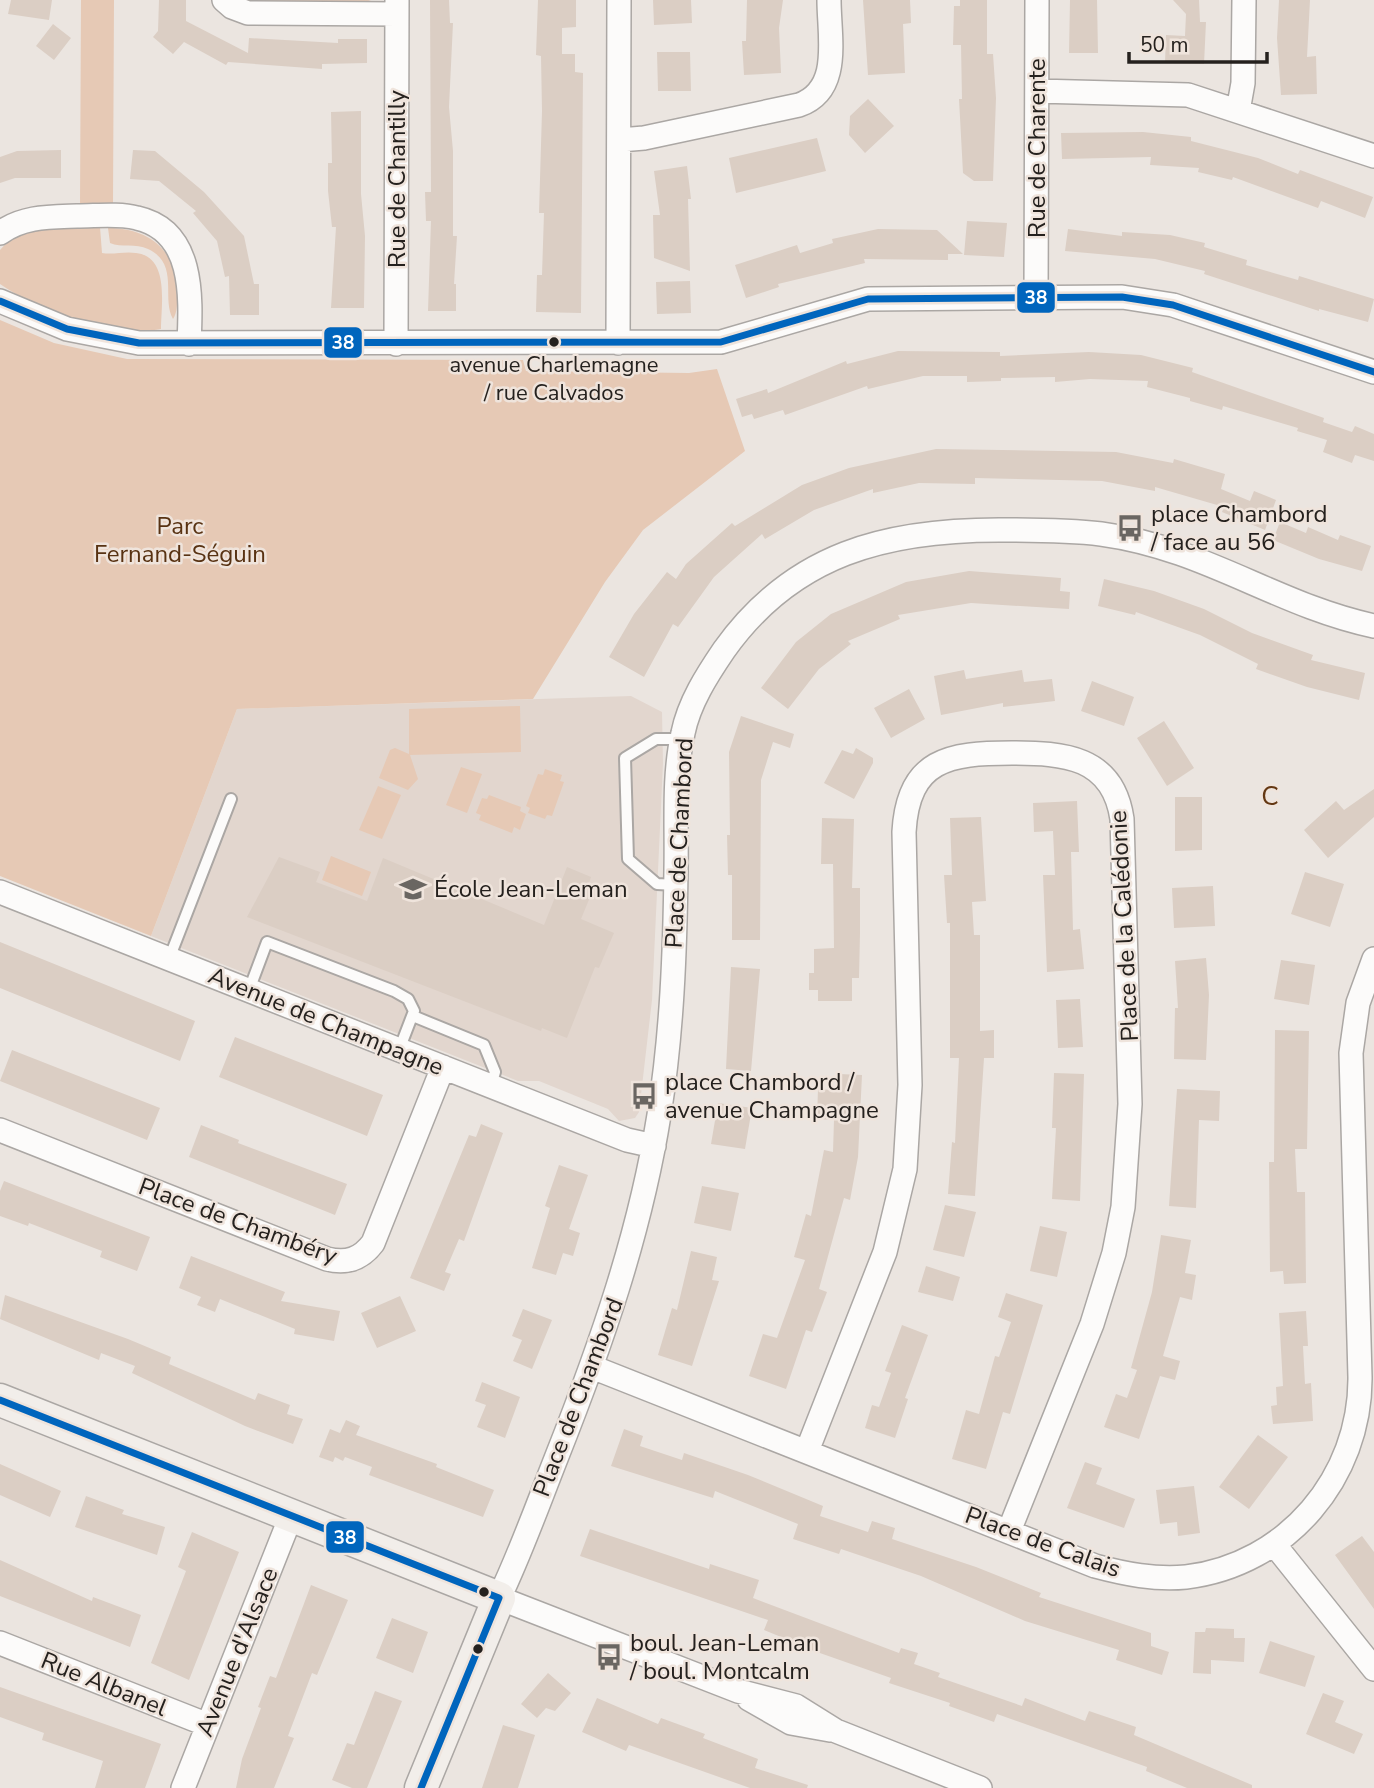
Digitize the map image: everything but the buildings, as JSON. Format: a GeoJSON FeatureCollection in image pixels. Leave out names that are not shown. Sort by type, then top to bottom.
{"type":"FeatureCollection","features":[{"type":"Feature","properties":{"kind":"street","name":"Rue de Chantilly"},"geometry":{"type":"LineString","coordinates":[[224,0],[232,7],[248,13],[397,7],[396,344]]}},
{"type":"Feature","properties":{"kind":"street"},"geometry":{"type":"LineString","coordinates":[[618,344],[619,0]]}},
{"type":"Feature","properties":{"kind":"street"},"geometry":{"type":"LineString","coordinates":[[620,140],[644,138],[799,105],[816,98],[825,86],[829,70],[829,0]]}},
{"type":"Feature","properties":{"kind":"street","name":"Rue de Charente"},"geometry":{"type":"LineString","coordinates":[[1036,297],[1037,0]]}},
{"type":"Feature","properties":{"kind":"street"},"geometry":{"type":"LineString","coordinates":[[1238,111],[1244,83],[1244,0]]}},
{"type":"Feature","properties":{"kind":"street"},"geometry":{"type":"LineString","coordinates":[[1037,91],[1178,93],[1374,156]]}},
{"type":"Feature","properties":{"kind":"street"},"geometry":{"type":"LineString","coordinates":[[0,233],[20,222],[47,217],[126,216],[152,223],[175,244],[187,268],[189,344]]}},
{"type":"Feature","properties":{"kind":"street"},"geometry":{"type":"LineString","coordinates":[[0,301],[43,321],[89,335],[139,343],[618,344],[733,340],[868,299],[1122,297],[1161,302],[1374,372]]}},
{"type":"Feature","properties":{"kind":"street","name":"Place de Chambord"},"geometry":{"type":"LineString","coordinates":[[499,1598],[592,1367],[630,1249],[654,1146],[673,997],[677,790],[681,739],[692,706],[714,666],[741,629],[770,598],[833,558],[869,543],[906,535],[967,530],[1039,530],[1135,540],[1194,556],[1313,609],[1374,626]]}},
{"type":"Feature","properties":{"kind":"street","name":"Place de la Calédonie"},"geometry":{"type":"LineString","coordinates":[[807,1451],[885,1252],[905,1169],[910,1108],[904,832],[907,802],[915,787],[937,764],[963,754],[1048,753],[1075,758],[1094,768],[1109,783],[1117,796],[1122,819],[1130,1074],[1128,1158],[1119,1231],[1100,1301],[1009,1531]]}},
{"type":"Feature","properties":{"kind":"street","name":"Avenue de Champagne"},"geometry":{"type":"LineString","coordinates":[[0,892],[627,1140],[654,1146]]}},
{"type":"Feature","properties":{"kind":"street","name":"Place de Calais"},"geometry":{"type":"LineString","coordinates":[[592,1367],[1095,1566],[1165,1578],[1228,1568],[1274,1544],[1310,1513],[1337,1475],[1352,1441],[1359,1408],[1351,1053],[1358,1003],[1374,959]]}},
{"type":"Feature","properties":{"kind":"street","name":"Place de Chambéry"},"geometry":{"type":"LineString","coordinates":[[0,1130],[327,1259],[346,1261],[365,1254],[373,1243],[443,1067]]}},
{"type":"Feature","properties":{"kind":"street"},"geometry":{"type":"LineString","coordinates":[[0,1400],[738,1691],[796,1706],[836,1731],[980,1788]]}},
{"type":"Feature","properties":{"kind":"street","name":"Avenue d'Alsace"},"geometry":{"type":"LineString","coordinates":[[183,1788],[291,1516]]}},
{"type":"Feature","properties":{"kind":"street"},"geometry":{"type":"LineString","coordinates":[[1274,1544],[1374,1669]]}},
{"type":"Feature","properties":{"kind":"street"},"geometry":{"type":"LineString","coordinates":[[421,1788],[499,1598]]}},
{"type":"Feature","properties":{"kind":"street","name":"Rue Albanel"},"geometry":{"type":"LineString","coordinates":[[0,1643],[208,1726]]}},
{"type":"Feature","properties":{"kind":"lane"},"geometry":{"type":"LineString","coordinates":[[676,885],[657,884],[628,859],[625,758],[656,739],[681,739]]}},
{"type":"Feature","properties":{"kind":"lane"},"geometry":{"type":"LineString","coordinates":[[169,958],[231,799]]}},
{"type":"Feature","properties":{"kind":"lane"},"geometry":{"type":"LineString","coordinates":[[248,990],[267,942],[394,991],[411,1002],[413,1016],[399,1049]]}},
{"type":"Feature","properties":{"kind":"lane"},"geometry":{"type":"LineString","coordinates":[[413,1016],[484,1045],[495,1072],[491,1085]]}},
{"type":"Feature","properties":{"kind":"shaded area","name":"École Jean-Leman"},"geometry":{"type":"Polygon","coordinates":[[[631,696],[662,712],[663,763],[652,1000],[639,1112],[635,1118],[619,1121],[608,1109],[539,1081],[518,1081],[151,936],[237,709],[631,696]]]}},
{"type":"Feature","properties":{"kind":"green space"},"geometry":{"type":"Polygon","coordinates":[[[81,0],[114,0],[113,203],[80,205],[81,0]]]}},
{"type":"Feature","properties":{"kind":"green space"},"geometry":{"type":"Polygon","coordinates":[[[242,0],[371,0],[363,3],[255,3],[242,0]]]}},
{"type":"Feature","properties":{"kind":"green space"},"geometry":{"type":"Polygon","coordinates":[[[100,227],[102,253],[136,253],[147,256],[154,263],[161,284],[161,329],[122,329],[78,320],[35,303],[0,284],[0,250],[10,241],[46,228],[100,227]]]}},
{"type":"Feature","properties":{"kind":"green space"},"geometry":{"type":"Polygon","coordinates":[[[108,228],[123,229],[148,237],[166,254],[176,278],[177,306],[173,319],[164,263],[158,255],[143,247],[110,243],[108,228]]]}},
{"type":"Feature","properties":{"kind":"green space","name":"Parc Fernand-Séguin"},"geometry":{"type":"Polygon","coordinates":[[[0,320],[54,343],[127,359],[523,360],[526,371],[689,373],[717,369],[745,451],[643,530],[605,582],[533,699],[237,709],[151,936],[0,876],[0,320]]]}},
{"type":"Feature","properties":{"kind":"green space"},"geometry":{"type":"Polygon","coordinates":[[[520,706],[521,752],[410,755],[418,779],[408,790],[379,778],[390,750],[395,748],[409,754],[409,709],[520,706]]]}},
{"type":"Feature","properties":{"kind":"green space"},"geometry":{"type":"Polygon","coordinates":[[[461,767],[482,774],[467,813],[446,805],[461,767]]]}},
{"type":"Feature","properties":{"kind":"green space"},"geometry":{"type":"Polygon","coordinates":[[[545,769],[562,775],[560,781],[564,782],[552,816],[547,815],[545,819],[528,813],[530,808],[526,806],[538,774],[543,775],[545,769]]]}},
{"type":"Feature","properties":{"kind":"green space"},"geometry":{"type":"Polygon","coordinates":[[[378,786],[401,795],[382,839],[359,830],[378,786]]]}},
{"type":"Feature","properties":{"kind":"green space"},"geometry":{"type":"Polygon","coordinates":[[[489,795],[521,807],[520,811],[526,814],[520,830],[514,827],[512,833],[479,820],[481,815],[476,813],[482,798],[487,799],[489,795]]]}},
{"type":"Feature","properties":{"kind":"green space"},"geometry":{"type":"Polygon","coordinates":[[[331,856],[371,872],[362,896],[322,880],[331,856]]]}},
{"type":"Feature","properties":{"kind":"transit line","name":"38"},"geometry":{"type":"LineString","coordinates":[[0,301],[67,329],[139,343],[721,342],[868,299],[1122,297],[1173,305],[1374,372]]}},
{"type":"Feature","properties":{"kind":"transit line","name":"38"},"geometry":{"type":"LineString","coordinates":[[0,1400],[499,1598],[421,1788]]}},
{"type":"Feature","properties":{"kind":"place","name":"avenue Charlemagne / rue Calvados"},"geometry":{"type":"Point","coordinates":[554,342]}},
{"type":"Feature","properties":{"kind":"place","name":"place Chambord / face au 56"},"geometry":{"type":"Point","coordinates":[1130,528]}},
{"type":"Feature","properties":{"kind":"place","name":"École Jean-Leman"},"geometry":{"type":"Point","coordinates":[413,889]}},
{"type":"Feature","properties":{"kind":"place","name":"place Chambord / avenue Champagne"},"geometry":{"type":"Point","coordinates":[644,1096]}},
{"type":"Feature","properties":{"kind":"place","name":"boul. Jean-Leman / boul. Montcalm"},"geometry":{"type":"Point","coordinates":[609,1657]}},
{"type":"Feature","properties":{"kind":"district","name":"C"},"geometry":{"type":"Point","coordinates":[1271,796]}}]}
